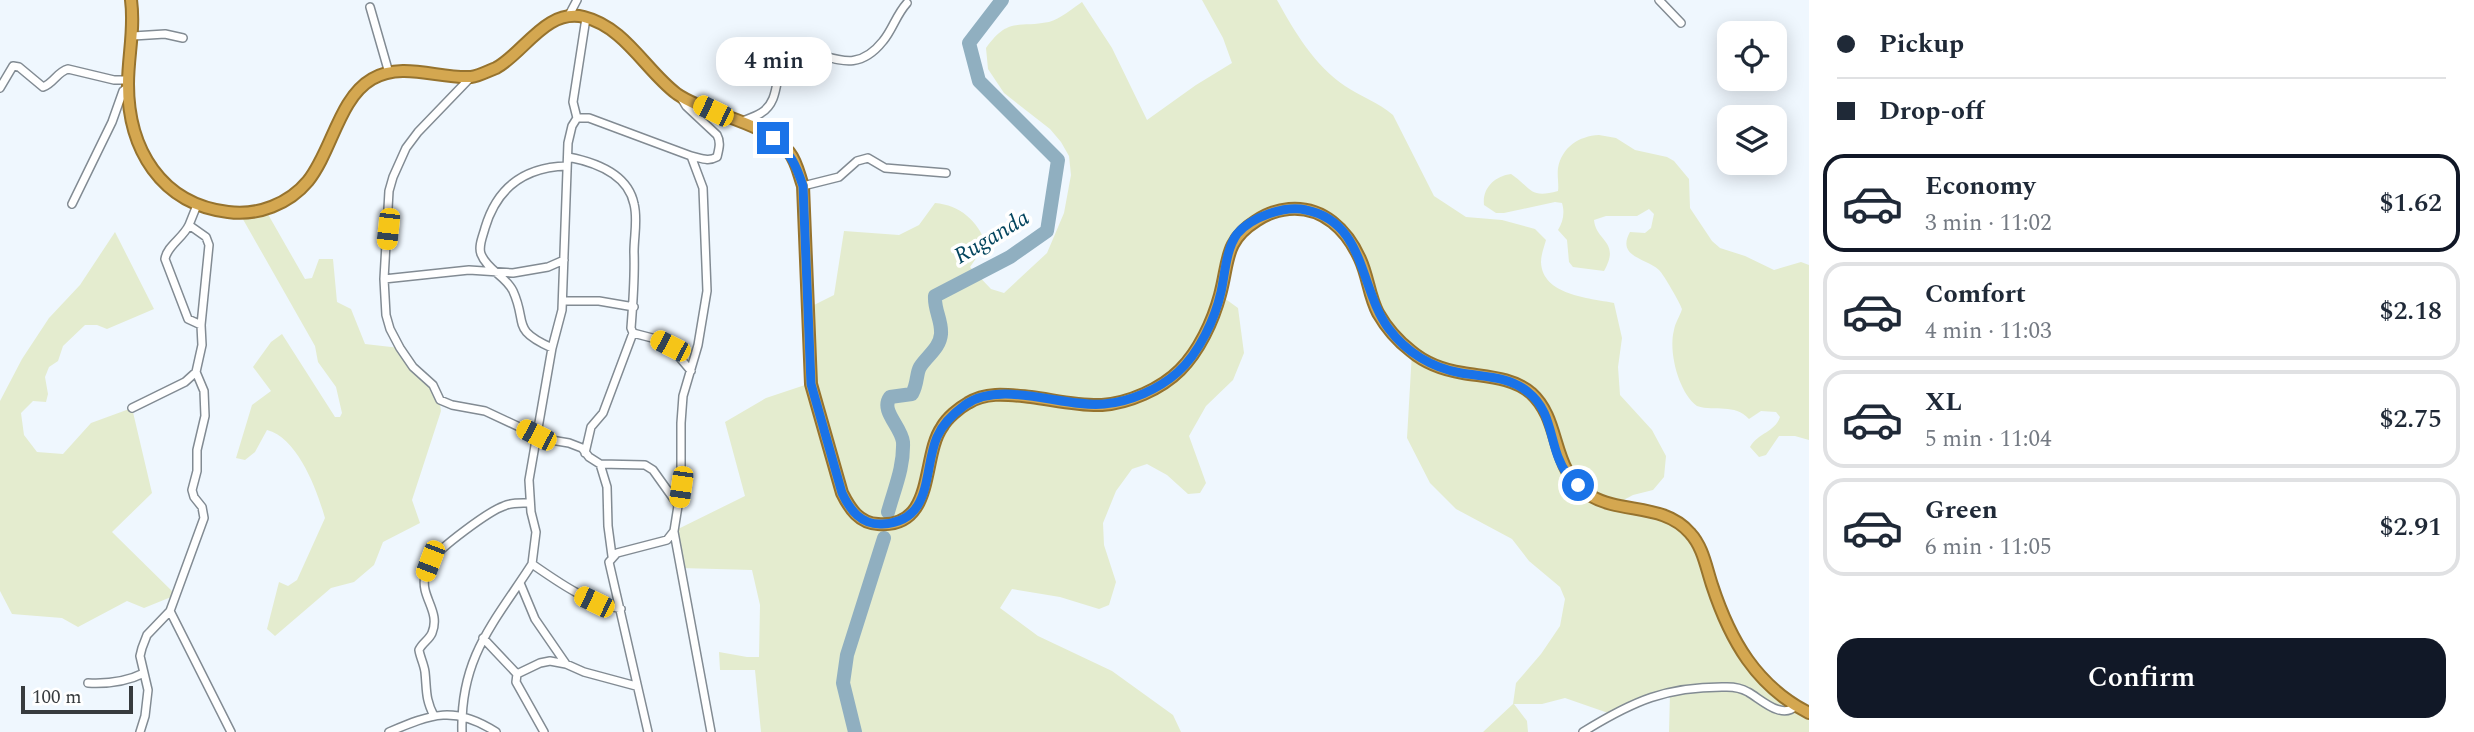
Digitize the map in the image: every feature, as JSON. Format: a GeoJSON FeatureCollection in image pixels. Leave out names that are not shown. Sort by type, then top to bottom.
{"type":"FeatureCollection","features":[{"type":"Feature","properties":{"kind":"highway"},"geometry":{"type":"LineString","coordinates":[[131,0],[133,36],[128,84],[134,134],[142,155],[166,186],[197,205],[229,212],[252,212],[274,207],[297,193],[325,158],[342,114],[353,96],[372,79],[397,71],[471,77],[502,65],[540,30],[558,20],[568,18],[586,18],[610,29],[680,95],[773,138],[788,150],[803,186],[811,384],[842,493],[849,507],[862,520],[875,524],[894,524],[906,518],[913,510],[928,481],[935,440],[942,426],[968,402],[985,396],[1005,394],[1102,405],[1148,392],[1181,370],[1209,326],[1237,234],[1268,214],[1292,208],[1326,216],[1335,222],[1360,259],[1379,315],[1395,337],[1412,352],[1449,370],[1511,381],[1524,388],[1548,417],[1559,458],[1566,473],[1578,485],[1592,497],[1664,515],[1684,526],[1701,549],[1725,623],[1734,641],[1776,692],[1809,713]]}},
{"type":"Feature","properties":{"kind":"street"},"geometry":{"type":"LineString","coordinates":[[568,18],[577,0]]}},
{"type":"Feature","properties":{"kind":"street"},"geometry":{"type":"LineString","coordinates":[[1659,0],[1681,23]]}},
{"type":"Feature","properties":{"kind":"street"},"geometry":{"type":"LineString","coordinates":[[740,122],[762,113],[767,108],[776,90],[783,58],[791,50],[827,58],[857,60],[883,41],[906,3]]}},
{"type":"Feature","properties":{"kind":"street"},"geometry":{"type":"LineString","coordinates":[[370,6],[388,73]]}},
{"type":"Feature","properties":{"kind":"street"},"geometry":{"type":"LineString","coordinates":[[462,732],[466,682],[483,638],[532,565],[536,532],[529,480],[563,301],[567,166],[572,126],[577,118],[573,102],[586,18]]}},
{"type":"Feature","properties":{"kind":"street"},"geometry":{"type":"LineString","coordinates":[[133,36],[165,34],[183,37]]}},
{"type":"Feature","properties":{"kind":"street"},"geometry":{"type":"LineString","coordinates":[[0,88],[13,66],[19,67],[43,87],[50,85],[61,71],[68,69],[128,84],[72,204]]}},
{"type":"Feature","properties":{"kind":"street"},"geometry":{"type":"LineString","coordinates":[[471,77],[418,132],[406,148],[393,177],[389,191],[384,279],[386,315],[390,329],[413,366],[433,385],[440,400],[485,411],[545,439],[582,448],[600,464],[645,465],[653,470],[678,505]]}},
{"type":"Feature","properties":{"kind":"street"},"geometry":{"type":"LineString","coordinates":[[577,118],[589,118],[612,125],[691,156],[707,160],[717,157],[720,140],[713,129],[686,106],[680,95]]}},
{"type":"Feature","properties":{"kind":"street"},"geometry":{"type":"LineString","coordinates":[[691,156],[703,188],[707,291],[691,371],[683,396],[681,464],[674,531],[711,732]]}},
{"type":"Feature","properties":{"kind":"street"},"geometry":{"type":"LineString","coordinates":[[568,157],[592,162],[606,170],[627,188],[634,202],[633,333],[603,412],[591,427],[585,453]]}},
{"type":"Feature","properties":{"kind":"street"},"geometry":{"type":"LineString","coordinates":[[803,186],[839,177],[857,161],[868,158],[885,168],[946,173]]}},
{"type":"Feature","properties":{"kind":"street"},"geometry":{"type":"LineString","coordinates":[[552,348],[533,340],[527,334],[521,324],[514,293],[481,254],[480,246],[497,198],[508,186],[538,169],[567,166]]}},
{"type":"Feature","properties":{"kind":"street"},"geometry":{"type":"LineString","coordinates":[[197,205],[184,236],[165,254],[164,260],[188,319],[201,325]]}},
{"type":"Feature","properties":{"kind":"street"},"geometry":{"type":"LineString","coordinates":[[140,732],[148,700],[140,656],[142,648],[147,635],[170,611],[204,518],[202,507],[192,490],[205,401],[196,372],[202,345],[201,325],[209,245],[206,237],[189,225]]}},
{"type":"Feature","properties":{"kind":"street"},"geometry":{"type":"LineString","coordinates":[[384,279],[469,270],[513,273],[548,267],[564,260]]}},
{"type":"Feature","properties":{"kind":"street"},"geometry":{"type":"LineString","coordinates":[[563,301],[599,301],[634,307]]}},
{"type":"Feature","properties":{"kind":"street"},"geometry":{"type":"LineString","coordinates":[[633,333],[670,346],[691,371]]}},
{"type":"Feature","properties":{"kind":"street"},"geometry":{"type":"LineString","coordinates":[[132,408],[185,382],[196,372]]}},
{"type":"Feature","properties":{"kind":"street"},"geometry":{"type":"LineString","coordinates":[[600,464],[607,487],[612,556],[610,562],[648,732]]}},
{"type":"Feature","properties":{"kind":"street"},"geometry":{"type":"LineString","coordinates":[[434,716],[427,703],[425,671],[419,650],[434,625],[434,611],[423,590],[430,561],[484,516],[513,503],[530,503]]}},
{"type":"Feature","properties":{"kind":"street"},"geometry":{"type":"LineString","coordinates":[[612,556],[667,540],[674,531]]}},
{"type":"Feature","properties":{"kind":"street"},"geometry":{"type":"LineString","coordinates":[[532,565],[569,590],[594,602],[621,609]]}},
{"type":"Feature","properties":{"kind":"street"},"geometry":{"type":"LineString","coordinates":[[520,583],[535,619],[566,664]]}},
{"type":"Feature","properties":{"kind":"street"},"geometry":{"type":"LineString","coordinates":[[170,611],[231,732]]}},
{"type":"Feature","properties":{"kind":"street"},"geometry":{"type":"LineString","coordinates":[[483,638],[517,674]]}},
{"type":"Feature","properties":{"kind":"street"},"geometry":{"type":"LineString","coordinates":[[517,674],[550,661],[636,686]]}},
{"type":"Feature","properties":{"kind":"street"},"geometry":{"type":"LineString","coordinates":[[88,683],[110,684],[144,673]]}},
{"type":"Feature","properties":{"kind":"street"},"geometry":{"type":"LineString","coordinates":[[517,674],[516,682],[544,732]]}},
{"type":"Feature","properties":{"kind":"street"},"geometry":{"type":"LineString","coordinates":[[1583,732],[1639,701],[1699,687],[1737,688],[1749,692],[1774,708],[1789,710],[1796,706]]}},
{"type":"Feature","properties":{"kind":"street"},"geometry":{"type":"LineString","coordinates":[[388,732],[416,720],[463,715],[496,732]]}},
{"type":"Feature","properties":{"kind":"green space"},"geometry":{"type":"Polygon","coordinates":[[[1202,0],[1277,0],[1298,36],[1334,78],[1393,115],[1434,196],[1466,217],[1502,220],[1535,229],[1546,240],[1541,262],[1543,273],[1549,282],[1580,297],[1614,303],[1622,338],[1618,367],[1620,395],[1652,430],[1666,456],[1664,477],[1653,490],[1633,495],[1618,503],[1684,526],[1759,674],[1809,713],[1809,732],[1669,732],[1670,693],[1611,714],[1565,698],[1542,704],[1514,704],[1527,721],[1528,732],[1483,732],[1513,704],[1516,683],[1560,626],[1565,599],[1560,587],[1529,561],[1512,539],[1456,509],[1430,483],[1407,438],[1412,352],[1395,337],[1335,222],[1292,208],[1237,234],[1220,295],[1238,308],[1244,353],[1233,380],[1206,406],[1189,436],[1206,483],[1200,493],[1188,494],[1167,475],[1147,464],[1132,469],[1116,491],[1103,523],[1104,545],[1116,582],[1109,605],[1099,609],[1060,597],[1012,589],[1000,608],[1038,636],[1112,671],[1173,715],[1181,732],[761,732],[755,670],[720,670],[719,652],[759,657],[760,605],[752,570],[681,568],[674,531],[745,496],[725,422],[766,398],[811,383],[808,308],[834,295],[844,231],[899,235],[919,225],[935,203],[952,207],[973,221],[986,244],[970,267],[991,289],[1004,293],[1047,253],[1064,213],[1071,175],[1069,156],[1050,129],[1004,93],[988,69],[986,48],[994,38],[1007,28],[1053,21],[1082,2],[1112,48],[1147,120],[1232,63],[1223,38],[1202,0]]]}},
{"type":"Feature","properties":{"kind":"green space"},"geometry":{"type":"Polygon","coordinates":[[[1599,135],[1616,138],[1635,150],[1674,161],[1689,179],[1690,208],[1712,241],[1720,248],[1774,270],[1801,262],[1809,265],[1809,440],[1795,436],[1779,436],[1766,455],[1759,457],[1750,447],[1778,422],[1780,417],[1776,412],[1761,411],[1749,419],[1731,409],[1697,406],[1685,392],[1676,371],[1673,349],[1675,327],[1682,309],[1659,270],[1634,256],[1627,247],[1630,232],[1645,233],[1651,228],[1654,214],[1649,209],[1637,216],[1606,216],[1594,220],[1609,247],[1609,261],[1604,271],[1573,267],[1569,262],[1567,240],[1558,230],[1563,217],[1562,203],[1555,202],[1504,213],[1496,213],[1484,205],[1487,188],[1500,177],[1511,174],[1536,193],[1558,191],[1558,168],[1563,154],[1578,140],[1599,135]]]}},
{"type":"Feature","properties":{"kind":"green space"},"geometry":{"type":"Polygon","coordinates":[[[265,209],[305,279],[312,278],[319,259],[333,259],[337,302],[351,309],[365,344],[400,348],[432,385],[441,411],[412,500],[420,523],[383,542],[374,565],[354,582],[331,588],[275,636],[267,629],[279,582],[288,586],[297,580],[325,518],[305,466],[288,443],[278,435],[267,430],[255,452],[245,460],[236,458],[252,405],[271,391],[253,367],[271,342],[282,334],[335,417],[340,417],[342,413],[336,387],[318,362],[315,346],[240,214],[265,209]]]}},
{"type":"Feature","properties":{"kind":"green space"},"geometry":{"type":"Polygon","coordinates":[[[115,232],[154,309],[107,329],[97,325],[85,325],[63,346],[58,361],[49,367],[45,377],[48,394],[46,402],[33,401],[21,413],[24,435],[37,452],[63,454],[91,423],[132,408],[152,493],[112,532],[176,595],[144,608],[127,601],[78,627],[62,618],[12,614],[0,591],[0,401],[22,359],[49,318],[80,285],[115,232]]]}},
{"type":"Feature","properties":{"kind":"waterway","name":"Ruganda"},"geometry":{"type":"LineString","coordinates":[[888,512],[901,469],[903,451],[903,442],[889,413],[888,402],[890,397],[912,394],[920,367],[938,344],[941,329],[935,296],[1010,257],[1047,231],[1058,160],[979,81],[969,43],[1002,0]]}},
{"type":"Feature","properties":{"kind":"waterway","name":"Ruganda"},"geometry":{"type":"LineString","coordinates":[[855,732],[843,683],[847,655],[884,538]]}},
{"type":"Feature","properties":{"kind":"route"},"geometry":{"type":"LineString","coordinates":[[773,138],[788,150],[803,186],[811,384],[842,493],[849,507],[862,520],[875,524],[894,524],[906,518],[921,497],[928,481],[935,440],[942,426],[968,402],[985,396],[1005,394],[1102,405],[1148,392],[1167,381],[1181,370],[1209,326],[1237,234],[1268,214],[1292,208],[1305,209],[1335,222],[1360,259],[1379,315],[1395,337],[1412,352],[1435,366],[1511,381],[1532,395],[1548,417],[1566,473],[1578,485]]}}]}
